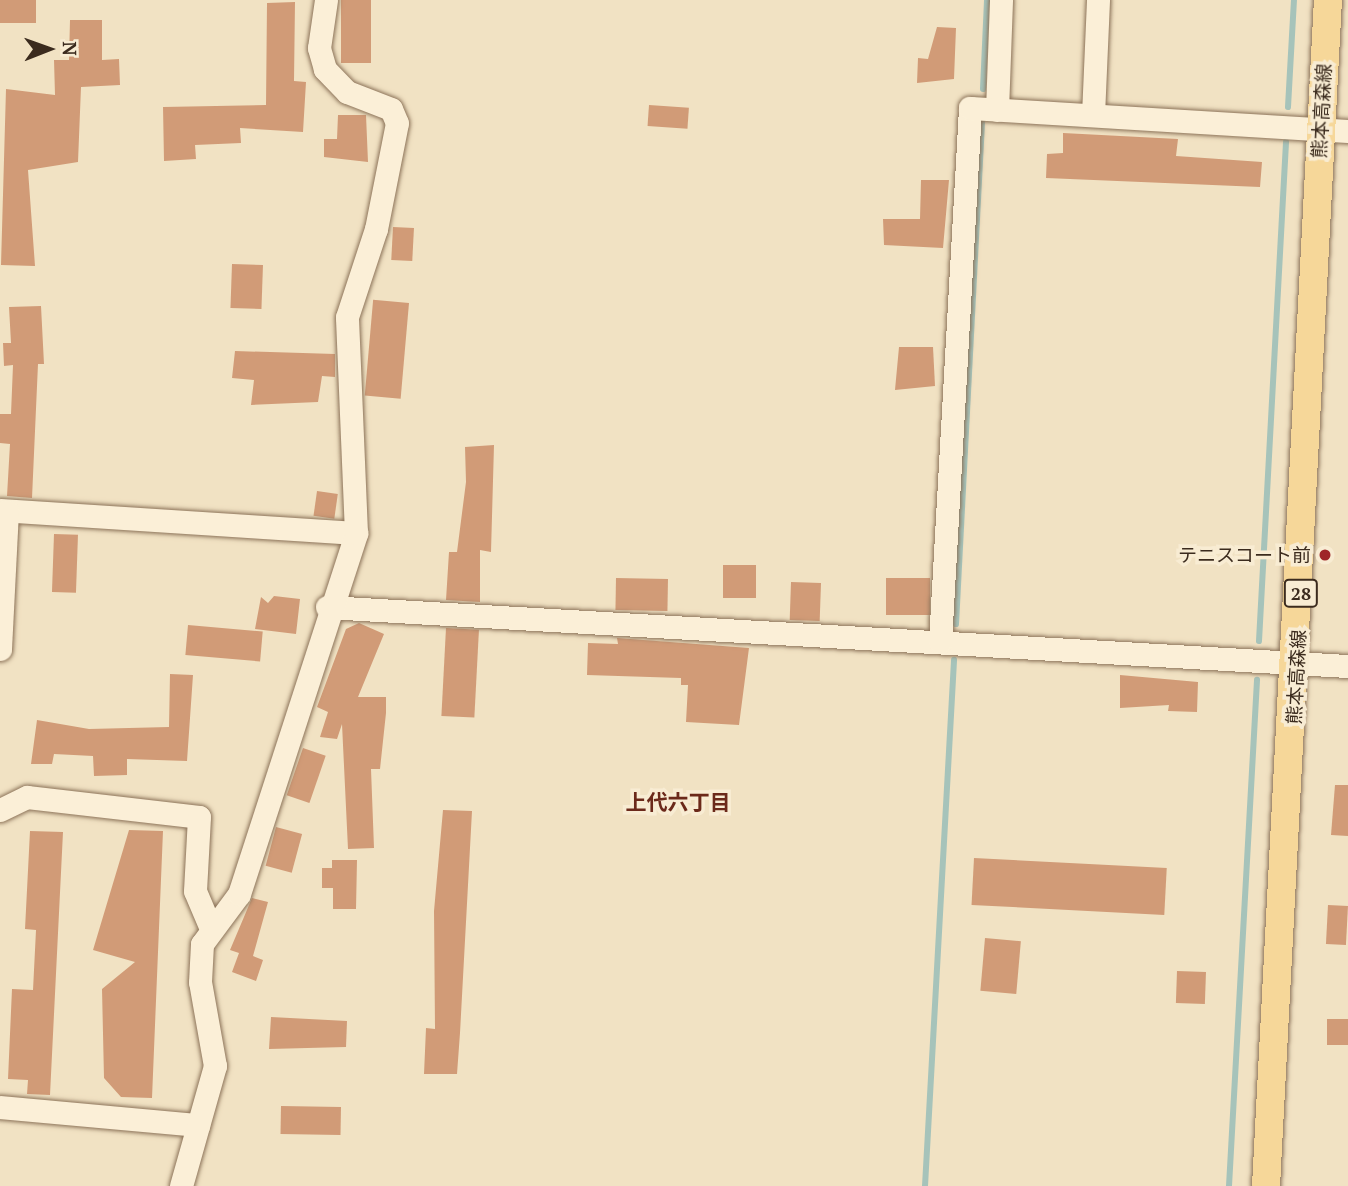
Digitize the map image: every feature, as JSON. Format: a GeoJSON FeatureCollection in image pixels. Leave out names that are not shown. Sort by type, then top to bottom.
{"type":"FeatureCollection","features":[{"type":"Feature","properties":{"kind":"main road","name":"熊本高森線"},"geometry":{"type":"LineString","coordinates":[[1266,1186],[1297,662],[1328,0]]}},
{"type":"Feature","properties":{"kind":"street"},"geometry":{"type":"LineString","coordinates":[[181,1186],[215,1066],[200,982],[202,944],[210,926],[239,894],[327,607],[356,533],[347,317],[376,229],[397,123],[391,109],[347,92],[325,69],[319,48],[326,0]]}},
{"type":"Feature","properties":{"kind":"street"},"geometry":{"type":"LineString","coordinates":[[997,110],[1002,0]]}},
{"type":"Feature","properties":{"kind":"street"},"geometry":{"type":"LineString","coordinates":[[1093,115],[1098,0]]}},
{"type":"Feature","properties":{"kind":"street"},"geometry":{"type":"LineString","coordinates":[[940,642],[970,108],[1348,131]]}},
{"type":"Feature","properties":{"kind":"street"},"geometry":{"type":"LineString","coordinates":[[0,649],[3,510],[356,533]]}},
{"type":"Feature","properties":{"kind":"street"},"geometry":{"type":"LineString","coordinates":[[327,607],[1348,666]]}},
{"type":"Feature","properties":{"kind":"street"},"geometry":{"type":"LineString","coordinates":[[0,810],[27,797],[199,817],[195,891],[210,926]]}},
{"type":"Feature","properties":{"kind":"street"},"geometry":{"type":"LineString","coordinates":[[0,1107],[198,1125]]}},
{"type":"Feature","properties":{"kind":"building"},"geometry":{"type":"Polygon","coordinates":[[[0,0],[36,0],[36,23],[0,23],[0,0]]]}},
{"type":"Feature","properties":{"kind":"building"},"geometry":{"type":"Polygon","coordinates":[[[341,0],[371,0],[371,63],[341,63],[341,0]]]}},
{"type":"Feature","properties":{"kind":"building"},"geometry":{"type":"Polygon","coordinates":[[[295,2],[294,81],[306,82],[303,132],[240,128],[241,143],[195,145],[196,159],[164,161],[163,107],[266,105],[267,3],[295,2]]]}},
{"type":"Feature","properties":{"kind":"building"},"geometry":{"type":"Polygon","coordinates":[[[70,20],[102,20],[102,60],[119,59],[120,85],[81,87],[78,162],[28,170],[35,266],[1,265],[6,89],[55,95],[54,60],[69,60],[70,20]]]}},
{"type":"Feature","properties":{"kind":"building"},"geometry":{"type":"Polygon","coordinates":[[[937,27],[956,28],[954,79],[917,83],[918,58],[928,59],[937,27]]]}},
{"type":"Feature","properties":{"kind":"building"},"geometry":{"type":"Polygon","coordinates":[[[649,105],[689,108],[687,129],[648,126],[649,105]]]}},
{"type":"Feature","properties":{"kind":"building"},"geometry":{"type":"Polygon","coordinates":[[[338,115],[366,115],[368,162],[324,157],[324,139],[337,139],[338,115]]]}},
{"type":"Feature","properties":{"kind":"building"},"geometry":{"type":"Polygon","coordinates":[[[1063,133],[1178,139],[1176,156],[1262,162],[1260,187],[1046,178],[1047,154],[1063,153],[1063,133]]]}},
{"type":"Feature","properties":{"kind":"building"},"geometry":{"type":"Polygon","coordinates":[[[921,180],[949,180],[943,248],[884,245],[883,219],[920,219],[921,180]]]}},
{"type":"Feature","properties":{"kind":"building"},"geometry":{"type":"Polygon","coordinates":[[[393,227],[414,228],[412,261],[391,260],[393,227]]]}},
{"type":"Feature","properties":{"kind":"building"},"geometry":{"type":"Polygon","coordinates":[[[232,264],[263,265],[261,309],[230,308],[232,264]]]}},
{"type":"Feature","properties":{"kind":"building"},"geometry":{"type":"Polygon","coordinates":[[[373,300],[409,303],[401,399],[365,395],[373,300]]]}},
{"type":"Feature","properties":{"kind":"building"},"geometry":{"type":"Polygon","coordinates":[[[41,306],[44,364],[38,364],[32,498],[7,496],[10,444],[0,443],[0,414],[11,414],[13,365],[4,366],[3,343],[11,343],[9,307],[41,306]]]}},
{"type":"Feature","properties":{"kind":"building"},"geometry":{"type":"Polygon","coordinates":[[[899,347],[933,347],[935,386],[895,390],[899,347]]]}},
{"type":"Feature","properties":{"kind":"building"},"geometry":{"type":"Polygon","coordinates":[[[235,351],[335,354],[335,377],[322,376],[318,402],[251,405],[254,380],[232,378],[235,351]]]}},
{"type":"Feature","properties":{"kind":"building"},"geometry":{"type":"Polygon","coordinates":[[[494,445],[491,552],[480,550],[480,602],[446,600],[449,552],[457,552],[466,482],[465,447],[494,445]]]}},
{"type":"Feature","properties":{"kind":"building"},"geometry":{"type":"Polygon","coordinates":[[[317,491],[338,494],[334,519],[314,516],[317,491]]]}},
{"type":"Feature","properties":{"kind":"building"},"geometry":{"type":"Polygon","coordinates":[[[54,534],[78,535],[76,593],[52,592],[54,534]]]}},
{"type":"Feature","properties":{"kind":"building"},"geometry":{"type":"Polygon","coordinates":[[[723,565],[756,565],[756,598],[723,598],[723,565]]]}},
{"type":"Feature","properties":{"kind":"building"},"geometry":{"type":"Polygon","coordinates":[[[616,578],[668,579],[667,611],[615,610],[616,578]]]}},
{"type":"Feature","properties":{"kind":"building"},"geometry":{"type":"Polygon","coordinates":[[[886,578],[930,578],[930,615],[886,615],[886,578]]]}},
{"type":"Feature","properties":{"kind":"building"},"geometry":{"type":"Polygon","coordinates":[[[791,582],[821,583],[820,621],[790,620],[791,582]]]}},
{"type":"Feature","properties":{"kind":"building"},"geometry":{"type":"Polygon","coordinates":[[[274,596],[300,599],[296,634],[255,629],[261,597],[268,603],[274,596]]]}},
{"type":"Feature","properties":{"kind":"building"},"geometry":{"type":"Polygon","coordinates":[[[359,623],[384,634],[358,697],[386,697],[386,713],[380,769],[371,769],[374,848],[348,849],[342,724],[337,739],[320,737],[328,712],[317,707],[346,629],[359,623]]]}},
{"type":"Feature","properties":{"kind":"building"},"geometry":{"type":"Polygon","coordinates":[[[188,625],[263,632],[260,661],[185,655],[188,625]]]}},
{"type":"Feature","properties":{"kind":"building"},"geometry":{"type":"Polygon","coordinates":[[[446,628],[479,630],[474,718],[441,716],[446,628]]]}},
{"type":"Feature","properties":{"kind":"building"},"geometry":{"type":"Polygon","coordinates":[[[617,638],[749,648],[739,725],[686,722],[688,685],[681,685],[681,678],[587,675],[588,643],[618,644],[617,638]]]}},
{"type":"Feature","properties":{"kind":"building"},"geometry":{"type":"Polygon","coordinates":[[[170,674],[193,675],[187,761],[127,759],[127,775],[94,776],[93,756],[54,754],[52,764],[31,764],[37,720],[89,729],[169,727],[170,674]]]}},
{"type":"Feature","properties":{"kind":"building"},"geometry":{"type":"Polygon","coordinates":[[[1120,675],[1198,682],[1197,712],[1168,711],[1169,705],[1120,708],[1120,675]]]}},
{"type":"Feature","properties":{"kind":"building"},"geometry":{"type":"Polygon","coordinates":[[[303,748],[326,756],[309,803],[287,795],[303,748]]]}},
{"type":"Feature","properties":{"kind":"building"},"geometry":{"type":"Polygon","coordinates":[[[1335,785],[1348,785],[1348,836],[1331,835],[1335,785]]]}},
{"type":"Feature","properties":{"kind":"building"},"geometry":{"type":"Polygon","coordinates":[[[443,810],[472,811],[460,1033],[457,1074],[424,1074],[426,1028],[435,1029],[434,911],[443,810]]]}},
{"type":"Feature","properties":{"kind":"building"},"geometry":{"type":"Polygon","coordinates":[[[276,827],[302,834],[292,873],[266,866],[276,827]]]}},
{"type":"Feature","properties":{"kind":"building"},"geometry":{"type":"Polygon","coordinates":[[[129,830],[163,831],[152,1098],[121,1097],[104,1078],[102,989],[135,962],[93,950],[129,830]]]}},
{"type":"Feature","properties":{"kind":"building"},"geometry":{"type":"Polygon","coordinates":[[[30,831],[63,832],[50,1095],[27,1094],[28,1080],[8,1079],[12,989],[33,990],[36,930],[25,929],[30,831]]]}},
{"type":"Feature","properties":{"kind":"building"},"geometry":{"type":"Polygon","coordinates":[[[974,858],[1167,868],[1164,915],[972,905],[974,858]]]}},
{"type":"Feature","properties":{"kind":"building"},"geometry":{"type":"Polygon","coordinates":[[[332,860],[357,860],[356,909],[333,909],[333,888],[322,888],[322,868],[332,868],[332,860]]]}},
{"type":"Feature","properties":{"kind":"building"},"geometry":{"type":"Polygon","coordinates":[[[252,898],[268,902],[253,956],[263,960],[256,981],[232,972],[239,953],[230,950],[252,898]]]}},
{"type":"Feature","properties":{"kind":"building"},"geometry":{"type":"Polygon","coordinates":[[[1328,905],[1348,906],[1346,945],[1326,944],[1328,905]]]}},
{"type":"Feature","properties":{"kind":"building"},"geometry":{"type":"Polygon","coordinates":[[[985,938],[1021,941],[1016,994],[980,991],[985,938]]]}},
{"type":"Feature","properties":{"kind":"building"},"geometry":{"type":"Polygon","coordinates":[[[1177,971],[1206,972],[1205,1004],[1176,1003],[1177,971]]]}},
{"type":"Feature","properties":{"kind":"building"},"geometry":{"type":"Polygon","coordinates":[[[271,1017],[347,1021],[346,1047],[269,1049],[271,1017]]]}},
{"type":"Feature","properties":{"kind":"building"},"geometry":{"type":"Polygon","coordinates":[[[1327,1019],[1348,1019],[1348,1045],[1327,1045],[1327,1019]]]}},
{"type":"Feature","properties":{"kind":"building"},"geometry":{"type":"Polygon","coordinates":[[[281,1106],[341,1107],[341,1135],[281,1134],[281,1106]]]}},
{"type":"Feature","properties":{"kind":"waterway"},"geometry":{"type":"LineString","coordinates":[[983,89],[987,0]]}},
{"type":"Feature","properties":{"kind":"waterway"},"geometry":{"type":"LineString","coordinates":[[1288,107],[1294,0]]}},
{"type":"Feature","properties":{"kind":"waterway"},"geometry":{"type":"LineString","coordinates":[[956,624],[982,123]]}},
{"type":"Feature","properties":{"kind":"waterway"},"geometry":{"type":"LineString","coordinates":[[1259,641],[1286,142]]}},
{"type":"Feature","properties":{"kind":"waterway"},"geometry":{"type":"LineString","coordinates":[[925,1186],[954,660]]}},
{"type":"Feature","properties":{"kind":"waterway"},"geometry":{"type":"LineString","coordinates":[[1229,1186],[1257,680]]}},
{"type":"Feature","properties":{"kind":"place","name":"テニスコート前"},"geometry":{"type":"Point","coordinates":[1325,555]}},
{"type":"Feature","properties":{"kind":"district","name":"上代六丁目"},"geometry":{"type":"Point","coordinates":[678,802]}}]}
